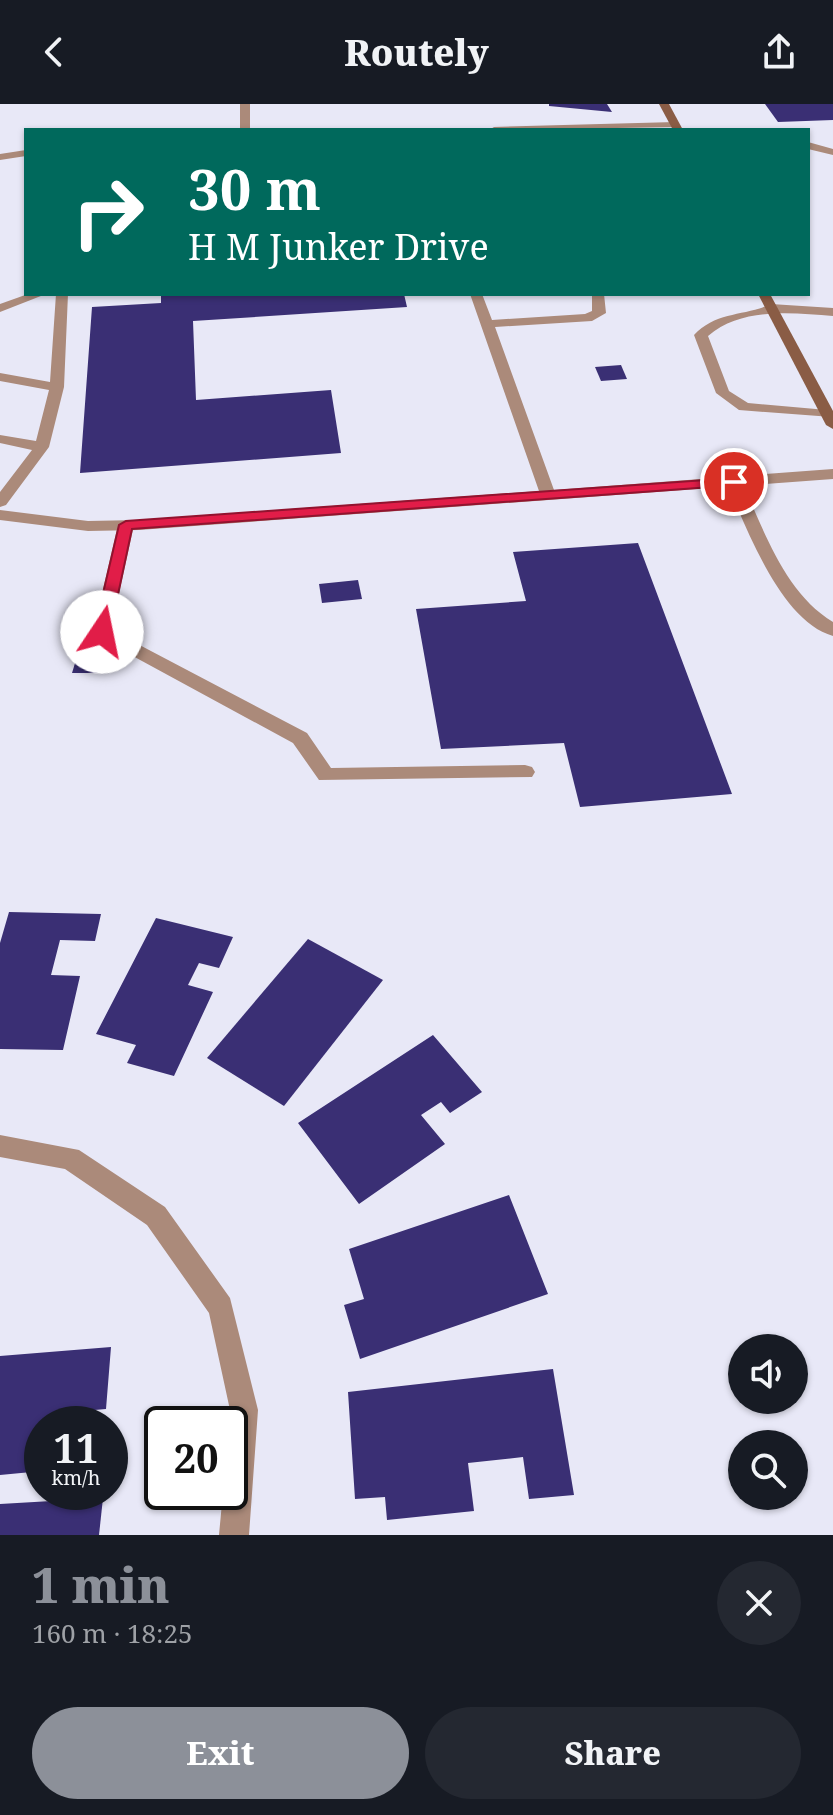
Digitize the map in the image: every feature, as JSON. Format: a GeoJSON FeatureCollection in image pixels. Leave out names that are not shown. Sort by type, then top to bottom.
{"type":"FeatureCollection","features":[{"type":"Feature","properties":{"kind":"main road"},"geometry":{"type":"LineString","coordinates":[[664,104],[677,128]]}},
{"type":"Feature","properties":{"kind":"main road"},"geometry":{"type":"LineString","coordinates":[[765,296],[830,419]]}},
{"type":"Feature","properties":{"kind":"street"},"geometry":{"type":"LineString","coordinates":[[245,104],[245,128]]}},
{"type":"Feature","properties":{"kind":"street"},"geometry":{"type":"LineString","coordinates":[[810,146],[833,152]]}},
{"type":"Feature","properties":{"kind":"street"},"geometry":{"type":"LineString","coordinates":[[0,157],[24,153]]}},
{"type":"Feature","properties":{"kind":"street"},"geometry":{"type":"LineString","coordinates":[[0,308],[34,296]]}},
{"type":"Feature","properties":{"kind":"street"},"geometry":{"type":"LineString","coordinates":[[0,502],[42,447],[57,387],[62,296]]}},
{"type":"Feature","properties":{"kind":"street"},"geometry":{"type":"LineString","coordinates":[[477,296],[548,495]]}},
{"type":"Feature","properties":{"kind":"street"},"geometry":{"type":"LineString","coordinates":[[487,324],[587,318],[599,313],[598,296]]}},
{"type":"Feature","properties":{"kind":"street"},"geometry":{"type":"LineString","coordinates":[[830,419],[744,407],[723,393],[701,335],[726,317],[772,310],[833,312]]}},
{"type":"Feature","properties":{"kind":"street"},"geometry":{"type":"LineString","coordinates":[[0,377],[57,387]]}},
{"type":"Feature","properties":{"kind":"street"},"geometry":{"type":"LineString","coordinates":[[0,439],[42,447]]}},
{"type":"Feature","properties":{"kind":"street"},"geometry":{"type":"LineString","coordinates":[[0,515],[75,525],[126,525],[833,474]]}},
{"type":"Feature","properties":{"kind":"street"},"geometry":{"type":"LineString","coordinates":[[734,482],[774,565],[797,600],[833,630]]}},
{"type":"Feature","properties":{"kind":"street"},"geometry":{"type":"LineString","coordinates":[[126,525],[102,632],[300,738],[326,775],[525,772]]}},
{"type":"Feature","properties":{"kind":"street"},"geometry":{"type":"LineString","coordinates":[[0,1146],[70,1158],[156,1216],[221,1307],[244,1410],[234,1535]]}},
{"type":"Feature","properties":{"kind":"building"},"geometry":{"type":"Polygon","coordinates":[[[607,104],[612,112],[549,106],[607,104]]]}},
{"type":"Feature","properties":{"kind":"building"},"geometry":{"type":"Polygon","coordinates":[[[765,104],[833,104],[833,120],[778,122],[765,104]]]}},
{"type":"Feature","properties":{"kind":"building"},"geometry":{"type":"Polygon","coordinates":[[[161,296],[404,296],[407,307],[193,321],[196,400],[331,390],[341,453],[80,473],[92,307],[161,303],[161,296]]]}},
{"type":"Feature","properties":{"kind":"building"},"geometry":{"type":"Polygon","coordinates":[[[621,365],[627,379],[601,381],[595,367],[621,365]]]}},
{"type":"Feature","properties":{"kind":"building"},"geometry":{"type":"Polygon","coordinates":[[[638,543],[732,794],[580,807],[564,743],[441,749],[416,609],[526,601],[513,552],[638,543]]]}},
{"type":"Feature","properties":{"kind":"building"},"geometry":{"type":"Polygon","coordinates":[[[358,580],[362,599],[322,603],[319,584],[358,580]]]}},
{"type":"Feature","properties":{"kind":"building"},"geometry":{"type":"Polygon","coordinates":[[[80,647],[106,647],[99,673],[72,673],[80,647]]]}},
{"type":"Feature","properties":{"kind":"building"},"geometry":{"type":"Polygon","coordinates":[[[9,912],[101,914],[95,941],[60,940],[51,975],[80,976],[63,1050],[0,1049],[0,943],[9,912]]]}},
{"type":"Feature","properties":{"kind":"building"},"geometry":{"type":"Polygon","coordinates":[[[156,918],[233,937],[219,968],[199,963],[188,985],[213,992],[174,1076],[127,1063],[136,1045],[96,1034],[156,918]]]}},
{"type":"Feature","properties":{"kind":"building"},"geometry":{"type":"Polygon","coordinates":[[[308,939],[383,980],[284,1106],[207,1058],[308,939]]]}},
{"type":"Feature","properties":{"kind":"building"},"geometry":{"type":"Polygon","coordinates":[[[433,1035],[482,1092],[450,1113],[441,1102],[421,1115],[445,1144],[359,1204],[298,1123],[433,1035]]]}},
{"type":"Feature","properties":{"kind":"building"},"geometry":{"type":"Polygon","coordinates":[[[509,1195],[548,1294],[360,1359],[344,1305],[364,1299],[349,1249],[509,1195]]]}},
{"type":"Feature","properties":{"kind":"building"},"geometry":{"type":"Polygon","coordinates":[[[111,1347],[106,1406],[24,1406],[24,1473],[0,1475],[0,1356],[111,1347]]]}},
{"type":"Feature","properties":{"kind":"building"},"geometry":{"type":"Polygon","coordinates":[[[553,1369],[574,1495],[529,1499],[523,1457],[468,1463],[474,1511],[387,1520],[385,1497],[355,1499],[348,1392],[553,1369]]]}},
{"type":"Feature","properties":{"kind":"building"},"geometry":{"type":"Polygon","coordinates":[[[24,1503],[24,1510],[102,1510],[99,1535],[0,1535],[0,1504],[24,1503]]]}},
{"type":"Feature","properties":{"kind":"route"},"geometry":{"type":"LineString","coordinates":[[102,632],[126,525],[734,482]]}}]}
